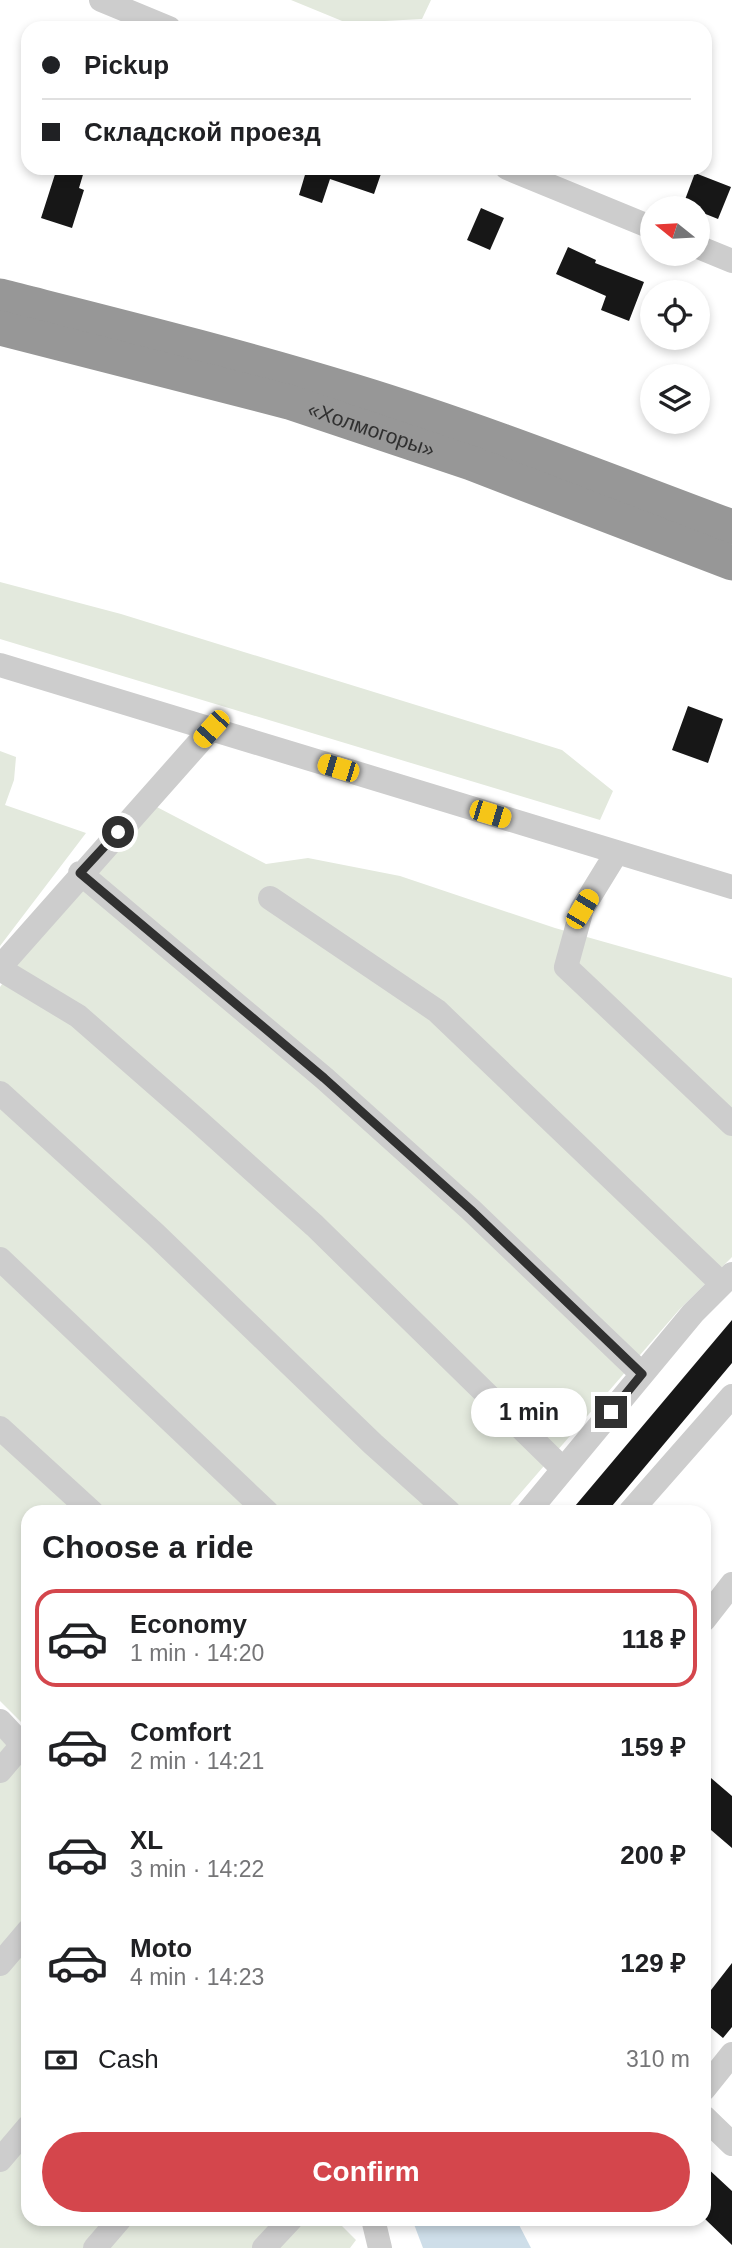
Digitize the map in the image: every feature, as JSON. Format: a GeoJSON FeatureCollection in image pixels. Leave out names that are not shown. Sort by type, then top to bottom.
{"type":"FeatureCollection","features":[{"type":"Feature","properties":{"kind":"highway","name":"«Холмогоры»"},"geometry":{"type":"LineString","coordinates":[[0,296],[212,349],[356,391],[486,435],[732,527]]}},
{"type":"Feature","properties":{"kind":"highway","name":"«Холмогоры»"},"geometry":{"type":"LineString","coordinates":[[0,328],[289,402],[471,463],[732,563]]}},
{"type":"Feature","properties":{"kind":"street"},"geometry":{"type":"LineString","coordinates":[[101,0],[152,21]]}},
{"type":"Feature","properties":{"kind":"street"},"geometry":{"type":"LineString","coordinates":[[524,175],[640,223]]}},
{"type":"Feature","properties":{"kind":"street"},"geometry":{"type":"LineString","coordinates":[[710,252],[732,261]]}},
{"type":"Feature","properties":{"kind":"street"},"geometry":{"type":"LineString","coordinates":[[0,665],[732,887]]}},
{"type":"Feature","properties":{"kind":"street"},"geometry":{"type":"LineString","coordinates":[[211,729],[80,873],[0,968],[78,1016],[198,1121],[315,1226],[563,1469]]}},
{"type":"Feature","properties":{"kind":"street"},"geometry":{"type":"LineString","coordinates":[[617,852],[582,909],[566,967],[732,1124]]}},
{"type":"Feature","properties":{"kind":"street"},"geometry":{"type":"LineString","coordinates":[[80,873],[324,1078],[471,1210],[642,1374]]}},
{"type":"Feature","properties":{"kind":"street"},"geometry":{"type":"LineString","coordinates":[[270,898],[437,1011],[727,1279],[693,1313],[534,1505]]}},
{"type":"Feature","properties":{"kind":"street"},"geometry":{"type":"LineString","coordinates":[[0,1093],[155,1234],[373,1444],[441,1505]]}},
{"type":"Feature","properties":{"kind":"street"},"geometry":{"type":"LineString","coordinates":[[0,1259],[261,1505]]}},
{"type":"Feature","properties":{"kind":"street"},"geometry":{"type":"LineString","coordinates":[[635,1505],[730,1402]]}},
{"type":"Feature","properties":{"kind":"street"},"geometry":{"type":"LineString","coordinates":[[0,1428],[84,1505]]}},
{"type":"Feature","properties":{"kind":"street"},"geometry":{"type":"LineString","coordinates":[[711,1611],[732,1584]]}},
{"type":"Feature","properties":{"kind":"street"},"geometry":{"type":"LineString","coordinates":[[0,1721],[21,1744]]}},
{"type":"Feature","properties":{"kind":"street"},"geometry":{"type":"LineString","coordinates":[[0,1771],[21,1752]]}},
{"type":"Feature","properties":{"kind":"street"},"geometry":{"type":"LineString","coordinates":[[0,1964],[21,1939]]}},
{"type":"Feature","properties":{"kind":"street"},"geometry":{"type":"LineString","coordinates":[[711,2080],[732,2054]]}},
{"type":"Feature","properties":{"kind":"street"},"geometry":{"type":"LineString","coordinates":[[711,2124],[732,2144]]}},
{"type":"Feature","properties":{"kind":"street"},"geometry":{"type":"LineString","coordinates":[[0,2160],[21,2135]]}},
{"type":"Feature","properties":{"kind":"street"},"geometry":{"type":"LineString","coordinates":[[95,2248],[114,2226]]}},
{"type":"Feature","properties":{"kind":"street"},"geometry":{"type":"LineString","coordinates":[[264,2248],[284,2226]]}},
{"type":"Feature","properties":{"kind":"street"},"geometry":{"type":"LineString","coordinates":[[375,2226],[380,2248]]}},
{"type":"Feature","properties":{"kind":"shaded area"},"geometry":{"type":"Polygon","coordinates":[[[291,0],[431,0],[422,19],[342,21],[291,0]]]}},
{"type":"Feature","properties":{"kind":"shaded area"},"geometry":{"type":"Polygon","coordinates":[[[0,582],[121,614],[562,750],[613,791],[600,820],[0,639],[0,582]]]}},
{"type":"Feature","properties":{"kind":"shaded area"},"geometry":{"type":"Polygon","coordinates":[[[0,751],[16,757],[14,780],[5,805],[86,833],[0,946],[0,751]]]}},
{"type":"Feature","properties":{"kind":"shaded area"},"geometry":{"type":"Polygon","coordinates":[[[153,805],[266,864],[308,858],[400,876],[555,928],[732,978],[732,1257],[679,1310],[510,1505],[21,1505],[21,1722],[0,1701],[0,987],[16,964],[153,805]]]}},
{"type":"Feature","properties":{"kind":"shaded area"},"geometry":{"type":"Polygon","coordinates":[[[0,1738],[21,1759],[21,2226],[342,2226],[356,2240],[350,2248],[0,2248],[0,1738]]]}},
{"type":"Feature","properties":{"kind":"shaded area"},"geometry":{"type":"Polygon","coordinates":[[[415,2226],[520,2226],[531,2248],[423,2248],[415,2226]]]}},
{"type":"Feature","properties":{"kind":"building"},"geometry":{"type":"Polygon","coordinates":[[[55,175],[83,175],[79,188],[84,190],[72,228],[41,218],[55,175]]]}},
{"type":"Feature","properties":{"kind":"building"},"geometry":{"type":"Polygon","coordinates":[[[305,175],[381,175],[374,194],[330,179],[322,203],[299,195],[305,175]]]}},
{"type":"Feature","properties":{"kind":"building"},"geometry":{"type":"Polygon","coordinates":[[[694,175],[731,187],[718,219],[710,216],[710,196],[686,196],[694,175]]]}},
{"type":"Feature","properties":{"kind":"building"},"geometry":{"type":"Polygon","coordinates":[[[481,208],[504,218],[490,250],[467,240],[481,208]]]}},
{"type":"Feature","properties":{"kind":"building"},"geometry":{"type":"Polygon","coordinates":[[[568,247],[596,260],[595,263],[640,280],[640,292],[629,321],[601,310],[606,296],[556,274],[568,247]]]}},
{"type":"Feature","properties":{"kind":"building"},"geometry":{"type":"Polygon","coordinates":[[[688,706],[723,719],[708,763],[672,750],[688,706]]]}},
{"type":"Feature","properties":{"kind":"building"},"geometry":{"type":"Polygon","coordinates":[[[732,1320],[732,1363],[613,1505],[576,1505],[732,1320]]]}},
{"type":"Feature","properties":{"kind":"building"},"geometry":{"type":"Polygon","coordinates":[[[711,1778],[732,1796],[732,1848],[711,1830],[711,1778]]]}},
{"type":"Feature","properties":{"kind":"building"},"geometry":{"type":"Polygon","coordinates":[[[732,1963],[732,2027],[723,2038],[711,2028],[711,1990],[732,1963]]]}},
{"type":"Feature","properties":{"kind":"building"},"geometry":{"type":"Polygon","coordinates":[[[711,2172],[732,2191],[732,2245],[711,2225],[711,2172]]]}},
{"type":"Feature","properties":{"kind":"route"},"geometry":{"type":"LineString","coordinates":[[118,832],[80,873],[324,1078],[471,1210],[642,1374],[611,1412]]}}]}
